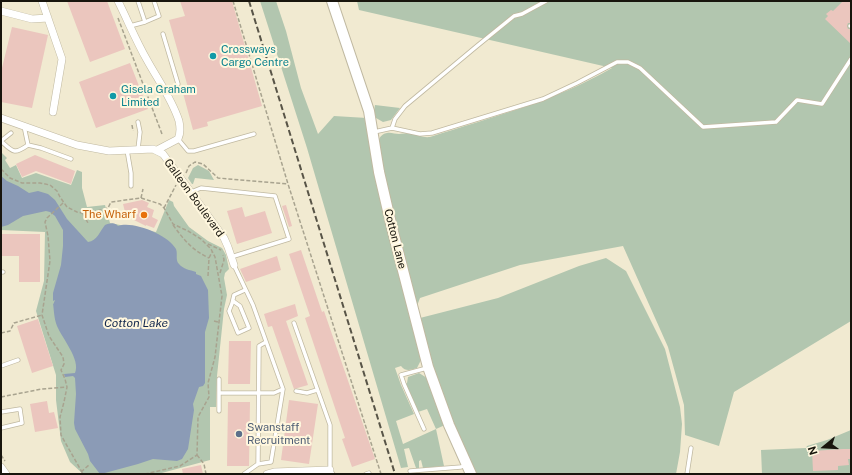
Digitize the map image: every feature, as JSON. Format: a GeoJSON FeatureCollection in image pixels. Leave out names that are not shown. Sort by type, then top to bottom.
{"type":"FeatureCollection","features":[{"type":"Feature","properties":{"kind":"street"},"geometry":{"type":"LineString","coordinates":[[42,1],[62,59],[53,112]]}},
{"type":"Feature","properties":{"kind":"street"},"geometry":{"type":"LineString","coordinates":[[118,1],[147,60],[166,92],[180,127],[180,136],[178,139],[157,150]]}},
{"type":"Feature","properties":{"kind":"street","name":"Cotton Lane"},"geometry":{"type":"LineString","coordinates":[[332,1],[369,111],[376,160],[428,367],[449,425],[469,470]]}},
{"type":"Feature","properties":{"kind":"street"},"geometry":{"type":"LineString","coordinates":[[1,11],[32,19],[48,18]]}},
{"type":"Feature","properties":{"kind":"street","name":"Galleon Boulevard"},"geometry":{"type":"LineString","coordinates":[[1,118],[77,145],[109,151],[138,149],[157,150],[163,154],[224,238],[234,265]]}},
{"type":"Feature","properties":{"kind":"street"},"geometry":{"type":"LineString","coordinates":[[1,467],[6,474]]}},
{"type":"Feature","properties":{"kind":"street"},"geometry":{"type":"LineString","coordinates":[[267,474],[274,472],[332,472]]}},
{"type":"Feature","properties":{"kind":"lane"},"geometry":{"type":"LineString","coordinates":[[138,1],[145,22]]}},
{"type":"Feature","properties":{"kind":"lane"},"geometry":{"type":"LineString","coordinates":[[130,26],[159,16],[154,1]]}},
{"type":"Feature","properties":{"kind":"lane"},"geometry":{"type":"LineString","coordinates":[[392,128],[395,120],[403,108],[460,60],[514,16],[522,14],[546,1]]}},
{"type":"Feature","properties":{"kind":"lane"},"geometry":{"type":"LineString","coordinates":[[163,34],[178,84],[175,88],[166,92]]}},
{"type":"Feature","properties":{"kind":"lane"},"geometry":{"type":"LineString","coordinates":[[373,133],[383,129],[392,128],[423,134],[450,128],[544,99],[618,62],[628,62],[640,68],[702,127],[776,122],[797,100],[822,104],[851,60]]}},
{"type":"Feature","properties":{"kind":"lane"},"geometry":{"type":"LineString","coordinates":[[138,122],[140,132],[138,149]]}},
{"type":"Feature","properties":{"kind":"lane"},"geometry":{"type":"LineString","coordinates":[[24,126],[28,145]]}},
{"type":"Feature","properties":{"kind":"lane"},"geometry":{"type":"LineString","coordinates":[[11,133],[1,141],[14,152],[19,151],[28,145],[71,159]]}},
{"type":"Feature","properties":{"kind":"lane"},"geometry":{"type":"LineString","coordinates":[[178,139],[188,151],[194,151],[254,134]]}},
{"type":"Feature","properties":{"kind":"lane"},"geometry":{"type":"LineString","coordinates":[[127,150],[131,173],[131,186]]}},
{"type":"Feature","properties":{"kind":"lane"},"geometry":{"type":"LineString","coordinates":[[190,192],[201,188],[275,196],[289,239],[231,257]]}},
{"type":"Feature","properties":{"kind":"lane"},"geometry":{"type":"LineString","coordinates":[[234,265],[253,305],[283,389],[270,462],[258,464],[244,474]]}},
{"type":"Feature","properties":{"kind":"lane"},"geometry":{"type":"LineString","coordinates":[[233,301],[240,306],[249,328],[238,333],[229,311],[234,295],[245,290]]}},
{"type":"Feature","properties":{"kind":"lane"},"geometry":{"type":"LineString","coordinates":[[294,323],[330,425],[332,472]]}},
{"type":"Feature","properties":{"kind":"lane"},"geometry":{"type":"LineString","coordinates":[[258,464],[259,346],[266,342]]}},
{"type":"Feature","properties":{"kind":"lane"},"geometry":{"type":"LineString","coordinates":[[1,366],[18,360]]}},
{"type":"Feature","properties":{"kind":"lane"},"geometry":{"type":"LineString","coordinates":[[424,429],[401,375],[428,367]]}},
{"type":"Feature","properties":{"kind":"lane"},"geometry":{"type":"LineString","coordinates":[[219,379],[219,411]]}},
{"type":"Feature","properties":{"kind":"lane"},"geometry":{"type":"LineString","coordinates":[[220,393],[274,393],[283,389]]}},
{"type":"Feature","properties":{"kind":"lane"},"geometry":{"type":"LineString","coordinates":[[296,391],[307,393],[317,390]]}},
{"type":"Feature","properties":{"kind":"lane"},"geometry":{"type":"LineString","coordinates":[[1,412],[20,409],[22,423],[1,428]]}},
{"type":"Feature","properties":{"kind":"lane"},"geometry":{"type":"LineString","coordinates":[[687,474],[691,448]]}},
{"type":"Feature","properties":{"kind":"lane"},"geometry":{"type":"LineString","coordinates":[[410,471],[461,467],[469,470]]}},
{"type":"Feature","properties":{"kind":"path"},"geometry":{"type":"LineString","coordinates":[[233,1],[288,184],[381,474]]}},
{"type":"Feature","properties":{"kind":"path"},"geometry":{"type":"LineString","coordinates":[[117,16],[162,134]]}},
{"type":"Feature","properties":{"kind":"path"},"geometry":{"type":"LineString","coordinates":[[132,125],[133,131]]}},
{"type":"Feature","properties":{"kind":"path"},"geometry":{"type":"LineString","coordinates":[[185,176],[189,166],[195,162],[203,164],[218,178],[288,184]]}},
{"type":"Feature","properties":{"kind":"path"},"geometry":{"type":"LineString","coordinates":[[1,169],[10,178],[22,182],[50,185],[57,191],[63,203],[67,207],[77,212],[82,213],[106,209],[112,201],[141,198],[160,204],[188,244],[198,253],[209,258]]}},
{"type":"Feature","properties":{"kind":"path"},"geometry":{"type":"LineString","coordinates":[[164,208],[179,182]]}},
{"type":"Feature","properties":{"kind":"path"},"geometry":{"type":"LineString","coordinates":[[141,198],[143,188]]}},
{"type":"Feature","properties":{"kind":"path"},"geometry":{"type":"LineString","coordinates":[[63,203],[47,218],[45,222],[50,261],[42,315],[49,336],[63,358],[64,364],[61,370],[67,387],[60,418],[61,436],[82,473],[89,465]]}},
{"type":"Feature","properties":{"kind":"path"},"geometry":{"type":"LineString","coordinates":[[82,213],[88,222]]}},
{"type":"Feature","properties":{"kind":"path"},"geometry":{"type":"LineString","coordinates":[[173,224],[195,235],[207,244],[220,249],[224,260],[219,275]]}},
{"type":"Feature","properties":{"kind":"path"},"geometry":{"type":"LineString","coordinates":[[206,474],[204,464],[197,455],[198,418],[209,397],[208,383],[215,357],[222,296],[219,275],[213,252],[207,244]]}},
{"type":"Feature","properties":{"kind":"path"},"geometry":{"type":"LineString","coordinates":[[208,276],[209,258],[213,252]]}},
{"type":"Feature","properties":{"kind":"path"},"geometry":{"type":"LineString","coordinates":[[1,333],[10,331],[14,323],[42,315]]}},
{"type":"Feature","properties":{"kind":"path"},"geometry":{"type":"LineString","coordinates":[[1,396],[42,389],[67,387]]}},
{"type":"Feature","properties":{"kind":"path"},"geometry":{"type":"LineString","coordinates":[[145,474],[180,466],[197,455]]}},
{"type":"Feature","properties":{"kind":"green space"},"geometry":{"type":"Polygon","coordinates":[[[260,1],[276,1],[286,31],[301,88],[318,134],[334,116],[367,118],[421,360],[417,368],[406,370],[401,366],[395,368],[414,414],[396,421],[403,444],[436,429],[444,466],[423,468],[421,460],[419,461],[419,468],[416,468],[409,448],[404,449],[408,467],[401,468],[307,148],[260,1]]]}},
{"type":"Feature","properties":{"kind":"green space"},"geometry":{"type":"Polygon","coordinates":[[[357,1],[851,1],[851,321],[734,392],[719,446],[685,435],[684,405],[668,347],[623,246],[520,265],[420,298],[415,311],[380,162],[378,145],[380,137],[387,133],[409,133],[430,137],[546,99],[590,80],[612,68],[359,10],[357,1]]]}},
{"type":"Feature","properties":{"kind":"green space"},"geometry":{"type":"Polygon","coordinates":[[[375,105],[400,108],[391,120],[383,122],[376,118],[374,111],[375,105]]]}},
{"type":"Feature","properties":{"kind":"green space","name":"Cotton Lake"},"geometry":{"type":"Polygon","coordinates":[[[1,152],[7,158],[5,160],[10,168],[16,165],[22,178],[36,173],[71,185],[77,170],[82,172],[82,188],[87,207],[105,205],[110,223],[156,232],[169,200],[173,202],[174,206],[189,227],[208,241],[222,248],[226,255],[229,269],[225,273],[224,278],[227,295],[224,309],[217,376],[216,407],[210,407],[210,460],[158,474],[83,474],[70,462],[61,441],[56,400],[56,375],[36,311],[44,281],[45,232],[1,230],[1,152]]]}},
{"type":"Feature","properties":{"kind":"green space"},"geometry":{"type":"Polygon","coordinates":[[[198,165],[209,171],[214,180],[195,178],[192,184],[188,178],[193,168],[198,165]]]}},
{"type":"Feature","properties":{"kind":"green space"},"geometry":{"type":"Polygon","coordinates":[[[606,258],[626,271],[665,349],[680,407],[682,424],[680,452],[676,474],[477,474],[455,430],[433,373],[420,318],[498,298],[579,266],[606,258]]]}},
{"type":"Feature","properties":{"kind":"green space"},"geometry":{"type":"Polygon","coordinates":[[[419,373],[427,378],[445,425],[436,429],[427,409],[418,412],[405,384],[407,383],[408,377],[419,373]]]}},
{"type":"Feature","properties":{"kind":"green space"},"geometry":{"type":"Polygon","coordinates":[[[851,430],[851,474],[762,474],[761,450],[806,448],[807,446],[851,430]]]}},
{"type":"Feature","properties":{"kind":"water","name":"Cotton Lake"},"geometry":{"type":"Polygon","coordinates":[[[1,176],[29,193],[38,191],[48,194],[55,200],[67,219],[88,242],[94,240],[105,225],[114,223],[118,226],[132,225],[141,227],[166,239],[176,249],[177,261],[179,264],[201,276],[208,290],[209,318],[205,332],[205,383],[203,386],[199,387],[193,404],[194,410],[188,449],[182,459],[177,461],[153,459],[101,474],[90,461],[75,429],[75,378],[73,376],[65,377],[64,374],[75,373],[75,362],[70,349],[57,326],[53,305],[55,300],[53,301],[53,293],[61,265],[63,230],[55,216],[46,211],[23,216],[8,225],[1,227],[1,176]]]}},
{"type":"Feature","properties":{"kind":"building"},"geometry":{"type":"Polygon","coordinates":[[[67,1],[107,1],[125,49],[90,62],[67,1]]]}},
{"type":"Feature","properties":{"kind":"building","name":"Crossways Cargo Centre"},"geometry":{"type":"Polygon","coordinates":[[[180,1],[232,1],[262,106],[207,122],[208,126],[193,130],[183,93],[189,91],[169,20],[185,16],[180,1]]]}},
{"type":"Feature","properties":{"kind":"building"},"geometry":{"type":"Polygon","coordinates":[[[843,1],[851,1],[851,23],[848,23],[847,26],[848,29],[851,29],[851,44],[825,19],[828,16],[826,14],[831,10],[833,11],[843,1]]]}},
{"type":"Feature","properties":{"kind":"building"},"geometry":{"type":"Polygon","coordinates":[[[12,27],[48,35],[32,108],[1,102],[1,72],[12,27]]]}},
{"type":"Feature","properties":{"kind":"building","name":"Gisela Graham Limited"},"geometry":{"type":"Polygon","coordinates":[[[130,63],[148,109],[96,128],[79,82],[130,63]]]}},
{"type":"Feature","properties":{"kind":"building"},"geometry":{"type":"Polygon","coordinates":[[[35,155],[75,171],[71,184],[36,171],[22,177],[16,164],[35,155]]]}},
{"type":"Feature","properties":{"kind":"building","name":"The Wharf"},"geometry":{"type":"Polygon","coordinates":[[[142,200],[149,203],[147,207],[154,210],[152,217],[158,220],[154,228],[134,220],[138,210],[125,212],[123,204],[142,200]]]}},
{"type":"Feature","properties":{"kind":"building"},"geometry":{"type":"Polygon","coordinates":[[[286,205],[292,226],[289,227],[282,206],[286,205]]]}},
{"type":"Feature","properties":{"kind":"building"},"geometry":{"type":"Polygon","coordinates":[[[242,207],[245,217],[265,211],[272,233],[237,244],[227,211],[242,207]]]}},
{"type":"Feature","properties":{"kind":"building"},"geometry":{"type":"Polygon","coordinates":[[[1,234],[40,234],[40,282],[19,282],[19,256],[1,256],[1,234]]]}},
{"type":"Feature","properties":{"kind":"building"},"geometry":{"type":"Polygon","coordinates":[[[301,250],[322,312],[324,311],[375,459],[352,467],[342,439],[345,438],[305,318],[310,316],[289,254],[301,250]]]}},
{"type":"Feature","properties":{"kind":"building"},"geometry":{"type":"Polygon","coordinates":[[[277,256],[281,270],[246,282],[240,269],[277,256]]]}},
{"type":"Feature","properties":{"kind":"building"},"geometry":{"type":"Polygon","coordinates":[[[295,304],[298,316],[286,321],[308,385],[294,389],[272,326],[268,327],[264,314],[295,304]]]}},
{"type":"Feature","properties":{"kind":"building"},"geometry":{"type":"Polygon","coordinates":[[[38,319],[53,366],[32,373],[17,326],[38,319]]]}},
{"type":"Feature","properties":{"kind":"building"},"geometry":{"type":"Polygon","coordinates":[[[229,341],[251,341],[250,384],[228,384],[229,341]]]}},
{"type":"Feature","properties":{"kind":"building"},"geometry":{"type":"Polygon","coordinates":[[[289,400],[318,404],[309,464],[281,460],[289,400]]]}},
{"type":"Feature","properties":{"kind":"building"},"geometry":{"type":"Polygon","coordinates":[[[47,401],[49,413],[54,412],[58,428],[35,432],[30,404],[47,401]]]}},
{"type":"Feature","properties":{"kind":"building","name":"Swanstaff Recruitment"},"geometry":{"type":"Polygon","coordinates":[[[228,402],[250,402],[249,466],[227,466],[228,402]]]}},
{"type":"Feature","properties":{"kind":"building"},"geometry":{"type":"Polygon","coordinates":[[[850,449],[850,459],[848,459],[849,465],[838,466],[838,470],[813,471],[812,451],[850,449]]]}},
{"type":"Feature","properties":{"kind":"building"},"geometry":{"type":"Polygon","coordinates":[[[201,465],[203,474],[183,474],[182,469],[201,465]]]}},
{"type":"Feature","properties":{"kind":"railway"},"geometry":{"type":"LineString","coordinates":[[249,1],[395,474]]}},
{"type":"Feature","properties":{"kind":"place","name":"Crossways Cargo Centre"},"geometry":{"type":"Point","coordinates":[213,56]}},
{"type":"Feature","properties":{"kind":"place","name":"Gisela Graham Limited"},"geometry":{"type":"Point","coordinates":[113,96]}},
{"type":"Feature","properties":{"kind":"place","name":"The Wharf"},"geometry":{"type":"Point","coordinates":[144,215]}},
{"type":"Feature","properties":{"kind":"place","name":"Swanstaff Recruitment"},"geometry":{"type":"Point","coordinates":[239,434]}}]}
